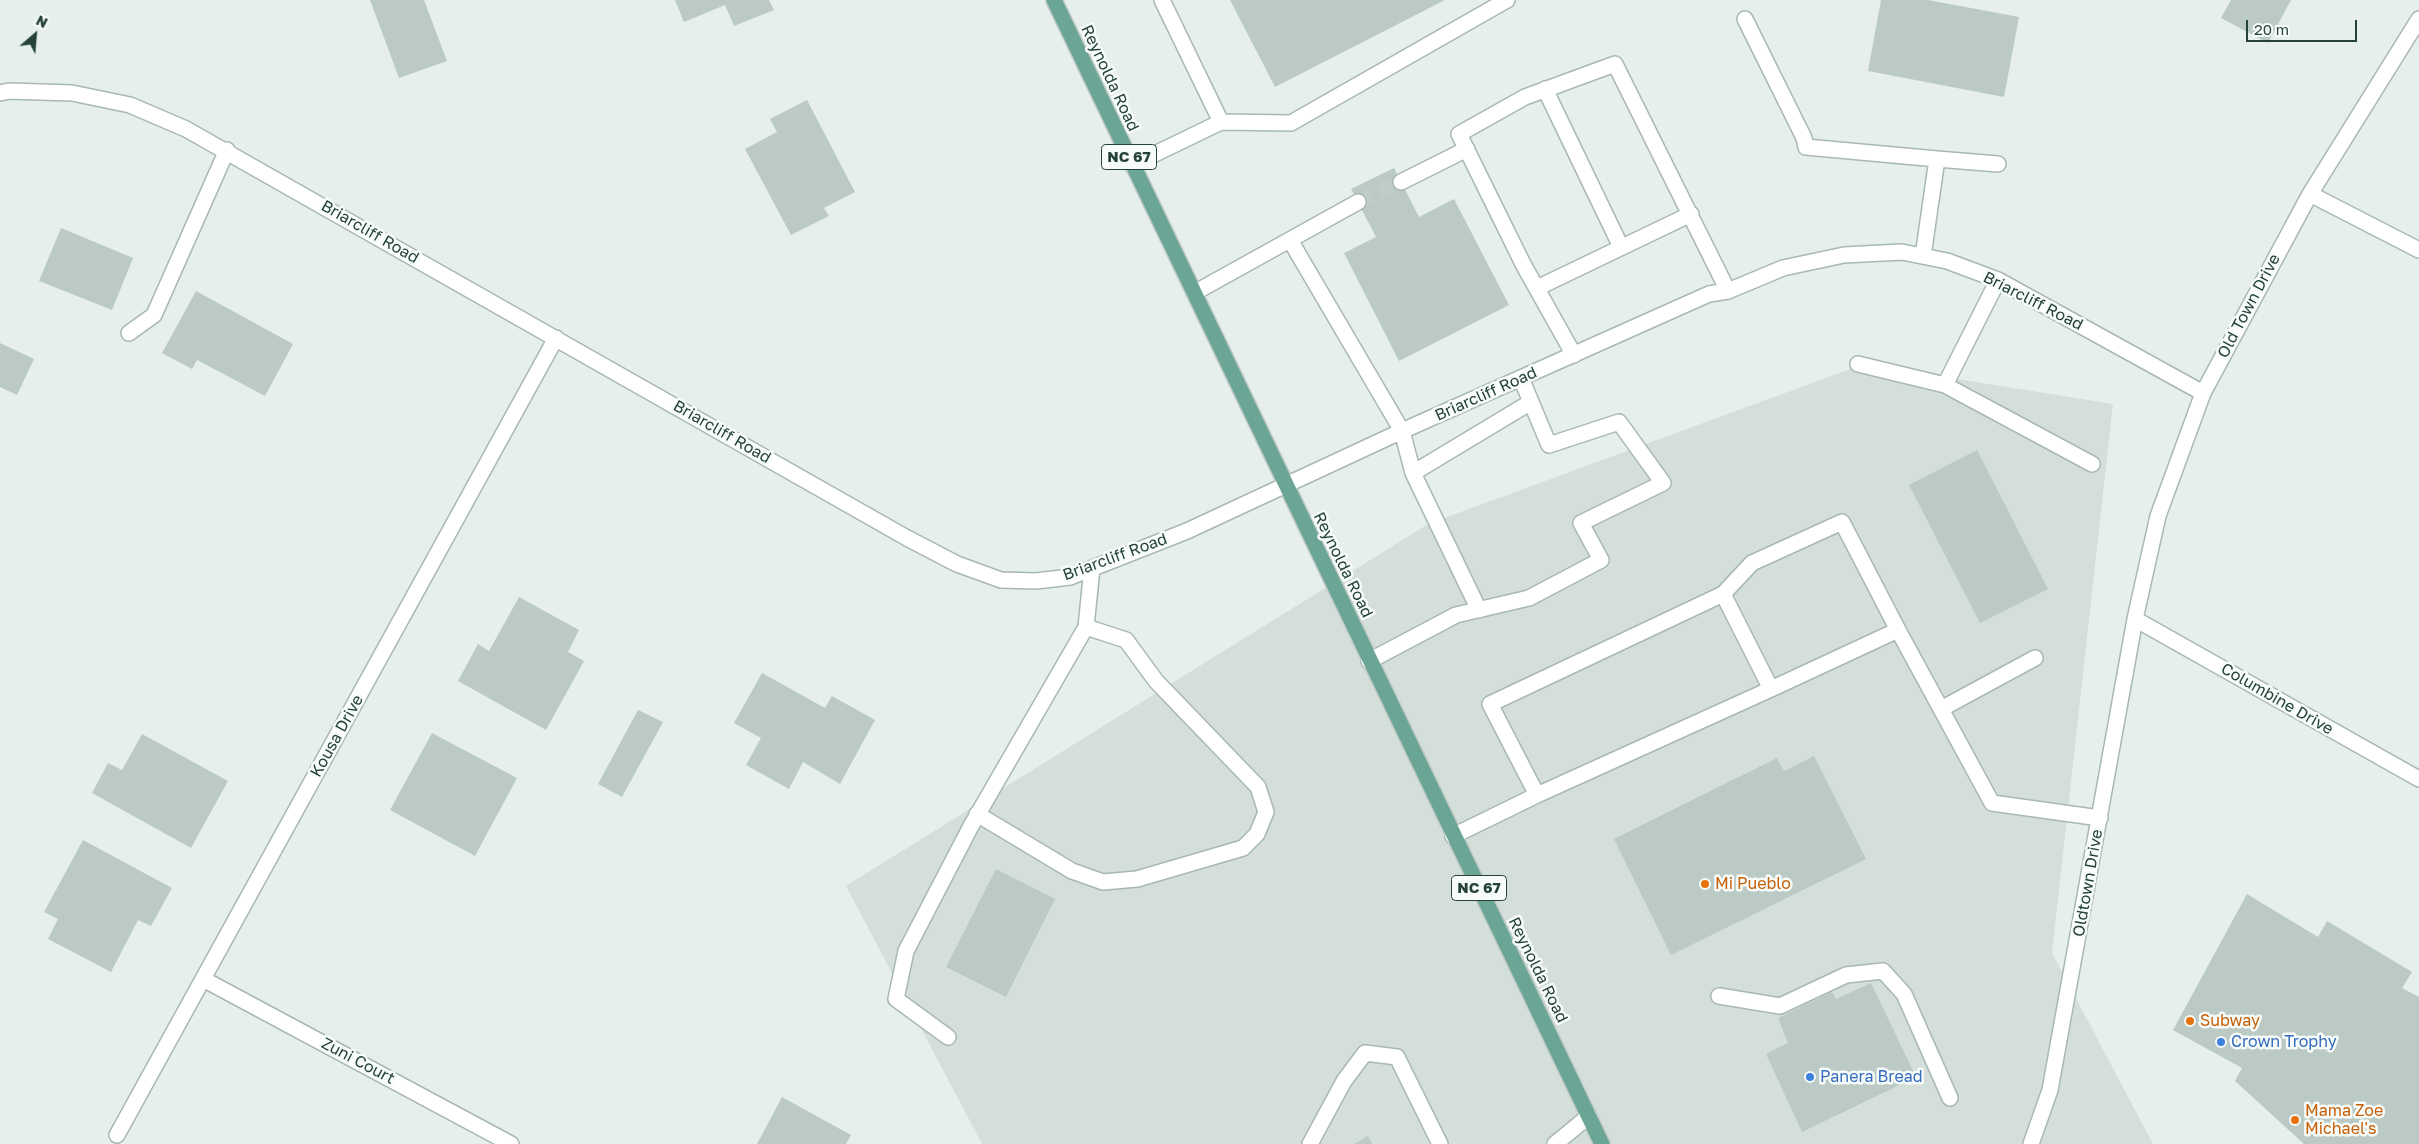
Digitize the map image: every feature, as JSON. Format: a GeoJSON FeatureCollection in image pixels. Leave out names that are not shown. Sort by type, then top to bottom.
{"type":"FeatureCollection","features":[{"type":"Feature","properties":{"kind":"main road","name":"Reynolda Road"},"geometry":{"type":"LineString","coordinates":[[1054,0],[1602,1144]]}},
{"type":"Feature","properties":{"kind":"street"},"geometry":{"type":"LineString","coordinates":[[1162,0],[1220,122]]}},
{"type":"Feature","properties":{"kind":"street"},"geometry":{"type":"LineString","coordinates":[[1132,165],[1220,122],[1291,124],[1506,0]]}},
{"type":"Feature","properties":{"kind":"street"},"geometry":{"type":"LineString","coordinates":[[1745,19],[1804,138],[1806,147],[1998,164]]}},
{"type":"Feature","properties":{"kind":"street","name":"Old Town Drive"},"geometry":{"type":"LineString","coordinates":[[2136,619],[2158,516],[2203,393],[2310,194],[2419,19]]}},
{"type":"Feature","properties":{"kind":"street"},"geometry":{"type":"LineString","coordinates":[[1574,355],[1537,288],[1459,134],[1525,97],[1616,64],[1728,290]]}},
{"type":"Feature","properties":{"kind":"street"},"geometry":{"type":"LineString","coordinates":[[1544,90],[1620,247]]}},
{"type":"Feature","properties":{"kind":"street","name":"Briarcliff Road"},"geometry":{"type":"LineString","coordinates":[[0,93],[9,91],[72,93],[130,105],[186,129],[907,538],[957,564],[1001,580],[1036,581],[1070,577],[1187,531],[1286,487],[1402,431],[1709,294],[1728,290],[1783,268],[1844,255],[1902,252],[1947,261],[1998,280],[2203,393]]}},
{"type":"Feature","properties":{"kind":"street"},"geometry":{"type":"LineString","coordinates":[[1401,182],[1467,149]]}},
{"type":"Feature","properties":{"kind":"street"},"geometry":{"type":"LineString","coordinates":[[129,333],[154,315],[226,150]]}},
{"type":"Feature","properties":{"kind":"street"},"geometry":{"type":"LineString","coordinates":[[1923,256],[1937,159]]}},
{"type":"Feature","properties":{"kind":"street"},"geometry":{"type":"LineString","coordinates":[[2310,194],[2419,250]]}},
{"type":"Feature","properties":{"kind":"street"},"geometry":{"type":"LineString","coordinates":[[1194,293],[1358,202]]}},
{"type":"Feature","properties":{"kind":"street"},"geometry":{"type":"LineString","coordinates":[[1537,288],[1690,214]]}},
{"type":"Feature","properties":{"kind":"street"},"geometry":{"type":"LineString","coordinates":[[1290,240],[1402,431],[1413,473],[1479,610]]}},
{"type":"Feature","properties":{"kind":"street"},"geometry":{"type":"LineString","coordinates":[[1945,385],[1998,280]]}},
{"type":"Feature","properties":{"kind":"street","name":"Kousa Drive"},"geometry":{"type":"LineString","coordinates":[[117,1135],[556,338]]}},
{"type":"Feature","properties":{"kind":"street"},"geometry":{"type":"LineString","coordinates":[[1858,364],[1945,385],[2092,464]]}},
{"type":"Feature","properties":{"kind":"street"},"geometry":{"type":"LineString","coordinates":[[1369,661],[1456,615],[1529,598],[1600,560],[1581,524],[1663,483],[1619,422],[1549,445],[1522,378]]}},
{"type":"Feature","properties":{"kind":"street"},"geometry":{"type":"LineString","coordinates":[[1413,473],[1531,402]]}},
{"type":"Feature","properties":{"kind":"street"},"geometry":{"type":"LineString","coordinates":[[1537,795],[1490,704],[1723,594],[1752,563],[1842,522],[1898,630],[1992,802],[2100,818]]}},
{"type":"Feature","properties":{"kind":"street"},"geometry":{"type":"LineString","coordinates":[[948,1037],[896,999],[906,951],[978,814],[1086,627],[1092,568]]}},
{"type":"Feature","properties":{"kind":"street"},"geometry":{"type":"LineString","coordinates":[[1723,594],[1771,689]]}},
{"type":"Feature","properties":{"kind":"street","name":"Columbine Drive"},"geometry":{"type":"LineString","coordinates":[[2136,619],[2419,779]]}},
{"type":"Feature","properties":{"kind":"street","name":"Oldtown Drive"},"geometry":{"type":"LineString","coordinates":[[2031,1144],[2050,1090],[2136,619]]}},
{"type":"Feature","properties":{"kind":"street"},"geometry":{"type":"LineString","coordinates":[[978,814],[1072,870],[1103,882],[1137,879],[1243,848],[1257,834],[1266,812],[1258,787],[1156,681],[1126,640],[1086,627]]}},
{"type":"Feature","properties":{"kind":"street"},"geometry":{"type":"LineString","coordinates":[[1453,836],[1537,795],[1898,630]]}},
{"type":"Feature","properties":{"kind":"street"},"geometry":{"type":"LineString","coordinates":[[1941,709],[2035,658]]}},
{"type":"Feature","properties":{"kind":"street"},"geometry":{"type":"LineString","coordinates":[[1719,996],[1780,1006],[1846,975],[1883,971],[1904,994],[1950,1098]]}},
{"type":"Feature","properties":{"kind":"street","name":"Zuni Court"},"geometry":{"type":"LineString","coordinates":[[203,979],[511,1144]]}},
{"type":"Feature","properties":{"kind":"street"},"geometry":{"type":"LineString","coordinates":[[1310,1144],[1344,1082],[1365,1053],[1397,1057],[1440,1144]]}},
{"type":"Feature","properties":{"kind":"street"},"geometry":{"type":"LineString","coordinates":[[1554,1144],[1589,1116]]}},
{"type":"Feature","properties":{"kind":"shaded area"},"geometry":{"type":"Polygon","coordinates":[[[1864,364],[2113,404],[2052,953],[2153,1144],[982,1144],[846,886],[1428,524],[1864,364]]]}},
{"type":"Feature","properties":{"kind":"building"},"geometry":{"type":"Polygon","coordinates":[[[370,0],[424,0],[447,61],[399,78],[370,0]]]}},
{"type":"Feature","properties":{"kind":"building"},"geometry":{"type":"Polygon","coordinates":[[[675,0],[769,0],[774,10],[734,26],[725,5],[684,22],[675,0]]]}},
{"type":"Feature","properties":{"kind":"building"},"geometry":{"type":"Polygon","coordinates":[[[1230,0],[1445,0],[1275,87],[1230,0]]]}},
{"type":"Feature","properties":{"kind":"building"},"geometry":{"type":"Polygon","coordinates":[[[1881,0],[1928,0],[2019,17],[2004,97],[1868,71],[1881,0]]]}},
{"type":"Feature","properties":{"kind":"building"},"geometry":{"type":"Polygon","coordinates":[[[2231,0],[2291,0],[2268,43],[2221,18],[2231,0]]]}},
{"type":"Feature","properties":{"kind":"building"},"geometry":{"type":"Polygon","coordinates":[[[807,100],[855,192],[824,208],[829,216],[791,235],[745,149],[777,132],[770,119],[807,100]]]}},
{"type":"Feature","properties":{"kind":"building"},"geometry":{"type":"Polygon","coordinates":[[[1394,168],[1419,217],[1454,199],[1509,305],[1399,361],[1344,253],[1376,237],[1351,189],[1394,168]]]}},
{"type":"Feature","properties":{"kind":"building"},"geometry":{"type":"Polygon","coordinates":[[[61,228],[133,258],[112,310],[39,281],[61,228]]]}},
{"type":"Feature","properties":{"kind":"building"},"geometry":{"type":"Polygon","coordinates":[[[196,291],[293,344],[265,396],[197,360],[192,369],[162,353],[196,291]]]}},
{"type":"Feature","properties":{"kind":"building"},"geometry":{"type":"Polygon","coordinates":[[[0,343],[34,359],[17,395],[0,387],[0,343]]]}},
{"type":"Feature","properties":{"kind":"building"},"geometry":{"type":"Polygon","coordinates":[[[1977,450],[2048,589],[1980,623],[1909,485],[1977,450]]]}},
{"type":"Feature","properties":{"kind":"building"},"geometry":{"type":"Polygon","coordinates":[[[519,597],[579,630],[568,652],[584,661],[546,730],[458,681],[478,644],[489,651],[519,597]]]}},
{"type":"Feature","properties":{"kind":"building"},"geometry":{"type":"Polygon","coordinates":[[[762,673],[825,708],[832,696],[875,720],[840,784],[803,762],[789,789],[746,765],[761,738],[734,723],[762,673]]]}},
{"type":"Feature","properties":{"kind":"building"},"geometry":{"type":"Polygon","coordinates":[[[638,710],[663,722],[622,797],[598,784],[638,710]]]}},
{"type":"Feature","properties":{"kind":"building"},"geometry":{"type":"Polygon","coordinates":[[[432,733],[517,778],[475,856],[390,810],[432,733]]]}},
{"type":"Feature","properties":{"kind":"building"},"geometry":{"type":"Polygon","coordinates":[[[142,734],[228,781],[191,848],[92,793],[108,763],[122,770],[142,734]]]}},
{"type":"Feature","properties":{"kind":"building"},"geometry":{"type":"Polygon","coordinates":[[[1814,756],[1866,859],[1671,955],[1614,839],[1777,758],[1784,771],[1814,756]]]}},
{"type":"Feature","properties":{"kind":"building"},"geometry":{"type":"Polygon","coordinates":[[[83,840],[172,888],[151,926],[138,920],[111,972],[48,939],[58,919],[44,912],[83,840]]]}},
{"type":"Feature","properties":{"kind":"building"},"geometry":{"type":"Polygon","coordinates":[[[996,869],[1055,899],[1006,997],[946,967],[996,869]]]}},
{"type":"Feature","properties":{"kind":"building"},"geometry":{"type":"Polygon","coordinates":[[[2247,894],[2318,937],[2327,921],[2412,972],[2402,988],[2419,997],[2419,1144],[2304,1144],[2235,1081],[2242,1068],[2173,1030],[2247,894]]]}},
{"type":"Feature","properties":{"kind":"building","name":"Panera Bread"},"geometry":{"type":"Polygon","coordinates":[[[1871,983],[1916,1077],[1802,1132],[1766,1054],[1788,1043],[1778,1018],[1832,992],[1836,999],[1871,983]]]}},
{"type":"Feature","properties":{"kind":"building"},"geometry":{"type":"Polygon","coordinates":[[[782,1097],[851,1135],[846,1144],[757,1144],[782,1097]]]}},
{"type":"Feature","properties":{"kind":"building"},"geometry":{"type":"Polygon","coordinates":[[[1368,1136],[1372,1144],[1354,1144],[1368,1136]]]}},
{"type":"Feature","properties":{"kind":"tunnel"},"geometry":{"type":"LineString","coordinates":[[1358,202],[1401,182]]}},
{"type":"Feature","properties":{"kind":"place","name":"Mi Pueblo"},"geometry":{"type":"Point","coordinates":[1705,884]}},
{"type":"Feature","properties":{"kind":"place","name":"Subway"},"geometry":{"type":"Point","coordinates":[2190,1021]}},
{"type":"Feature","properties":{"kind":"place","name":"Crown Trophy"},"geometry":{"type":"Point","coordinates":[2221,1042]}},
{"type":"Feature","properties":{"kind":"place","name":"Panera Bread"},"geometry":{"type":"Point","coordinates":[1810,1077]}},
{"type":"Feature","properties":{"kind":"place","name":"Mama Zoe Michael's"},"geometry":{"type":"Point","coordinates":[2295,1120]}}]}
